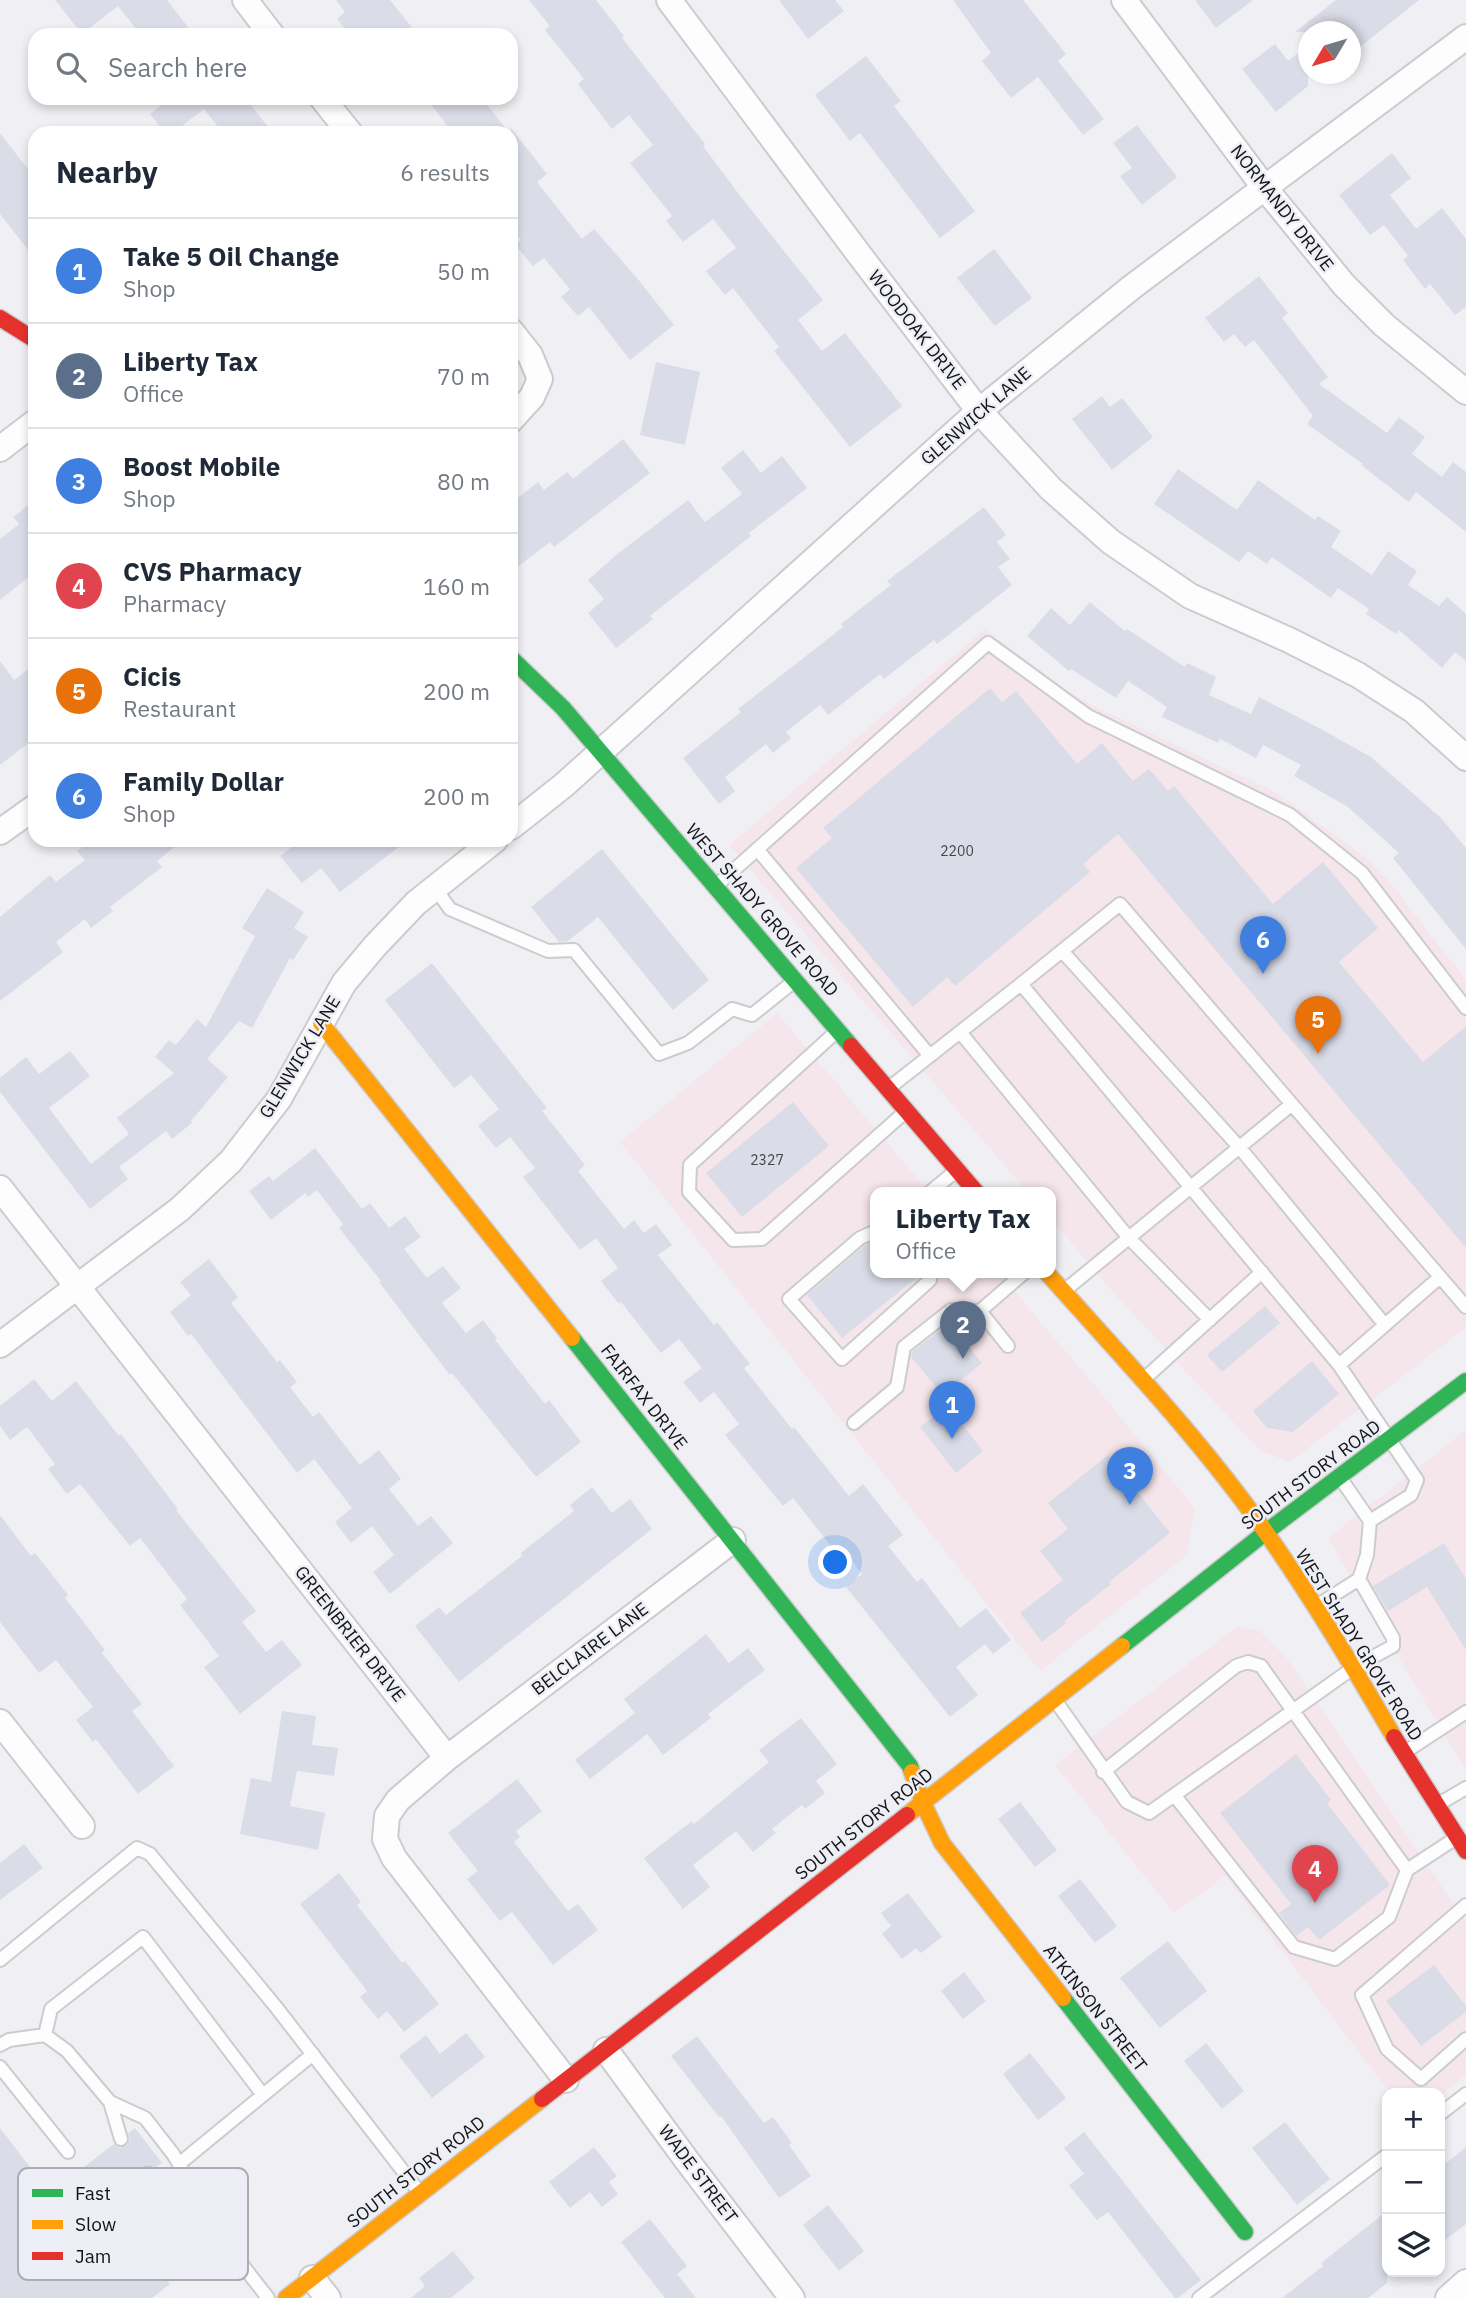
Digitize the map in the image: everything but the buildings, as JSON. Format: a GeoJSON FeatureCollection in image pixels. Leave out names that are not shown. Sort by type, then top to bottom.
{"type":"FeatureCollection","features":[{"type":"Feature","properties":{"kind":"main road"},"geometry":{"type":"LineString","coordinates":[[0,318],[28,336]]}},
{"type":"Feature","properties":{"kind":"main road","name":"WEST SHADY GROVE ROAD"},"geometry":{"type":"LineString","coordinates":[[518,665],[563,708],[972,1187]]}},
{"type":"Feature","properties":{"kind":"main road","name":"FAIRFAX DRIVE"},"geometry":{"type":"LineString","coordinates":[[321,1023],[910,1766],[923,1803]]}},
{"type":"Feature","properties":{"kind":"main road","name":"WEST SHADY GROVE ROAD"},"geometry":{"type":"LineString","coordinates":[[1051,1278],[1177,1418],[1266,1532],[1466,1851]]}},
{"type":"Feature","properties":{"kind":"main road","name":"SOUTH STORY ROAD"},"geometry":{"type":"LineString","coordinates":[[286,2298],[923,1803],[1266,1532],[1466,1381]]}},
{"type":"Feature","properties":{"kind":"main road","name":"ATKINSON STREET"},"geometry":{"type":"LineString","coordinates":[[923,1803],[942,1843],[1245,2232]]}},
{"type":"Feature","properties":{"kind":"street"},"geometry":{"type":"LineString","coordinates":[[244,0],[266,28]]}},
{"type":"Feature","properties":{"kind":"street","name":"WOODOAK DRIVE"},"geometry":{"type":"LineString","coordinates":[[669,0],[979,411],[1051,489],[1111,542],[1191,596],[1289,640],[1358,675],[1414,711],[1466,758]]}},
{"type":"Feature","properties":{"kind":"street","name":"NORMANDY DRIVE"},"geometry":{"type":"LineString","coordinates":[[1124,0],[1264,187],[1344,285],[1384,325],[1466,392]]}},
{"type":"Feature","properties":{"kind":"street","name":"GLENWICK LANE"},"geometry":{"type":"LineString","coordinates":[[518,821],[564,785],[979,411],[1132,286],[1466,37]]}},
{"type":"Feature","properties":{"kind":"street"},"geometry":{"type":"LineString","coordinates":[[328,105],[344,126]]}},
{"type":"Feature","properties":{"kind":"street"},"geometry":{"type":"LineString","coordinates":[[518,340],[530,355],[540,379],[532,397],[518,412]]}},
{"type":"Feature","properties":{"kind":"street"},"geometry":{"type":"LineString","coordinates":[[0,449],[28,427]]}},
{"type":"Feature","properties":{"kind":"street"},"geometry":{"type":"LineString","coordinates":[[0,832],[28,812]]}},
{"type":"Feature","properties":{"kind":"street","name":"GLENWICK LANE"},"geometry":{"type":"LineString","coordinates":[[0,1345],[180,1209],[232,1161],[279,1099],[344,983],[416,903],[486,847]]}},
{"type":"Feature","properties":{"kind":"street","name":"GREENBRIER DRIVE"},"geometry":{"type":"LineString","coordinates":[[0,1188],[447,1758]]}},
{"type":"Feature","properties":{"kind":"street","name":"BELCLAIRE LANE"},"geometry":{"type":"LineString","coordinates":[[447,1758],[733,1540]]}},
{"type":"Feature","properties":{"kind":"street"},"geometry":{"type":"LineString","coordinates":[[0,1722],[82,1826]]}},
{"type":"Feature","properties":{"kind":"street"},"geometry":{"type":"LineString","coordinates":[[447,1758],[398,1800],[387,1816],[385,1839],[394,1858],[566,2080]]}},
{"type":"Feature","properties":{"kind":"street","name":"WADE STREET"},"geometry":{"type":"LineString","coordinates":[[606,2050],[792,2298]]}},
{"type":"Feature","properties":{"kind":"street"},"geometry":{"type":"LineString","coordinates":[[312,2278],[327,2298]]}},
{"type":"Feature","properties":{"kind":"street"},"geometry":{"type":"LineString","coordinates":[[1448,2298],[1466,2282]]}},
{"type":"Feature","properties":{"kind":"lane"},"geometry":{"type":"LineString","coordinates":[[716,886],[988,643],[1088,716],[1290,815],[1362,873],[1466,1008]]}},
{"type":"Feature","properties":{"kind":"lane"},"geometry":{"type":"LineString","coordinates":[[757,849],[930,1056]]}},
{"type":"Feature","properties":{"kind":"lane"},"geometry":{"type":"LineString","coordinates":[[435,888],[450,909],[548,951],[573,950],[659,1054],[688,1043],[732,1009],[752,1015],[796,979]]}},
{"type":"Feature","properties":{"kind":"lane"},"geometry":{"type":"LineString","coordinates":[[889,1088],[1120,904],[1466,1307]]}},
{"type":"Feature","properties":{"kind":"lane"},"geometry":{"type":"LineString","coordinates":[[1062,951],[1240,1147],[1385,1325]]}},
{"type":"Feature","properties":{"kind":"lane"},"geometry":{"type":"LineString","coordinates":[[1021,984],[1339,1365],[1390,1439],[1416,1480],[1411,1495],[1370,1521]]}},
{"type":"Feature","properties":{"kind":"lane"},"geometry":{"type":"LineString","coordinates":[[839,1030],[690,1165],[689,1192],[733,1240],[762,1239],[908,1110]]}},
{"type":"Feature","properties":{"kind":"lane"},"geometry":{"type":"LineString","coordinates":[[960,1032],[1129,1238],[1210,1320]]}},
{"type":"Feature","properties":{"kind":"lane"},"geometry":{"type":"LineString","coordinates":[[1063,1292],[1292,1104]]}},
{"type":"Feature","properties":{"kind":"lane"},"geometry":{"type":"LineString","coordinates":[[936,1187],[957,1170]]}},
{"type":"Feature","properties":{"kind":"lane"},"geometry":{"type":"LineString","coordinates":[[870,1234],[860,1238],[789,1299],[842,1359],[930,1278]]}},
{"type":"Feature","properties":{"kind":"lane"},"geometry":{"type":"LineString","coordinates":[[1143,1380],[1262,1272]]}},
{"type":"Feature","properties":{"kind":"lane"},"geometry":{"type":"LineString","coordinates":[[1339,1365],[1440,1277]]}},
{"type":"Feature","properties":{"kind":"lane"},"geometry":{"type":"LineString","coordinates":[[854,1423],[897,1387],[904,1347],[951,1310],[980,1311],[1018,1278]]}},
{"type":"Feature","properties":{"kind":"lane"},"geometry":{"type":"LineString","coordinates":[[980,1311],[1008,1346]]}},
{"type":"Feature","properties":{"kind":"lane"},"geometry":{"type":"LineString","coordinates":[[1315,1607],[1359,1579],[1367,1555],[1370,1521],[1340,1476]]}},
{"type":"Feature","properties":{"kind":"lane"},"geometry":{"type":"LineString","coordinates":[[1055,1699],[1103,1772],[1127,1802],[1149,1813],[1353,1668],[1392,1646],[1393,1637],[1359,1579]]}},
{"type":"Feature","properties":{"kind":"lane"},"geometry":{"type":"LineString","coordinates":[[1103,1772],[1236,1666],[1248,1662],[1261,1666],[1407,1870]]}},
{"type":"Feature","properties":{"kind":"lane"},"geometry":{"type":"LineString","coordinates":[[1403,1754],[1466,1712]]}},
{"type":"Feature","properties":{"kind":"lane"},"geometry":{"type":"LineString","coordinates":[[1437,1805],[1466,1788]]}},
{"type":"Feature","properties":{"kind":"lane"},"geometry":{"type":"LineString","coordinates":[[1175,1796],[1294,1947],[1335,1959],[1389,1917],[1407,1870],[1457,1837]]}},
{"type":"Feature","properties":{"kind":"lane"},"geometry":{"type":"LineString","coordinates":[[0,1960],[137,1848],[150,1854],[313,2054],[421,2193]]}},
{"type":"Feature","properties":{"kind":"lane"},"geometry":{"type":"LineString","coordinates":[[1466,1905],[1362,1995],[1387,2049],[1421,2079],[1466,2039]]}},
{"type":"Feature","properties":{"kind":"lane"},"geometry":{"type":"LineString","coordinates":[[45,2035],[51,2009],[143,1937],[263,2095]]}},
{"type":"Feature","properties":{"kind":"lane"},"geometry":{"type":"LineString","coordinates":[[0,2045],[9,2040],[45,2035],[67,2051],[110,2102],[121,2138]]}},
{"type":"Feature","properties":{"kind":"lane"},"geometry":{"type":"LineString","coordinates":[[179,2164],[313,2054]]}},
{"type":"Feature","properties":{"kind":"lane"},"geometry":{"type":"LineString","coordinates":[[0,2067],[68,2152]]}},
{"type":"Feature","properties":{"kind":"lane"},"geometry":{"type":"LineString","coordinates":[[1445,2110],[1466,2094]]}},
{"type":"Feature","properties":{"kind":"lane"},"geometry":{"type":"LineString","coordinates":[[110,2102],[145,2118],[181,2168]]}},
{"type":"Feature","properties":{"kind":"lane"},"geometry":{"type":"LineString","coordinates":[[1199,2298],[1382,2159]]}},
{"type":"Feature","properties":{"kind":"lane"},"geometry":{"type":"LineString","coordinates":[[248,2272],[268,2298]]}},
{"type":"Feature","properties":{"kind":"shaded area"},"geometry":{"type":"Polygon","coordinates":[[[985,629],[1069,692],[1279,794],[1369,860],[1392,885],[1466,980],[1466,1328],[1290,1462],[1259,1450],[1120,1300],[1056,1225],[1056,1187],[1023,1187],[729,845],[985,629]]]}},
{"type":"Feature","properties":{"kind":"shaded area"},"geometry":{"type":"Polygon","coordinates":[[[777,1013],[925,1187],[870,1187],[870,1278],[1003,1278],[1195,1509],[1187,1555],[1040,1671],[620,1142],[777,1013]]]}},
{"type":"Feature","properties":{"kind":"shaded area"},"geometry":{"type":"Polygon","coordinates":[[[1466,1430],[1466,1771],[1328,1538],[1466,1430]]]}},
{"type":"Feature","properties":{"kind":"shaded area"},"geometry":{"type":"Polygon","coordinates":[[[1238,1626],[1260,1631],[1286,1657],[1466,1922],[1466,2075],[1445,2092],[1445,2088],[1386,2088],[1225,1876],[1174,1913],[1055,1765],[1238,1626]]]}},
{"type":"Feature","properties":{"kind":"traffic: fast"},"geometry":{"type":"LineString","coordinates":[[518,665],[563,708],[851,1046]]}},
{"type":"Feature","properties":{"kind":"traffic: fast"},"geometry":{"type":"LineString","coordinates":[[572,1338],[910,1766],[912,1772]]}},
{"type":"Feature","properties":{"kind":"traffic: fast"},"geometry":{"type":"LineString","coordinates":[[1122,1646],[1266,1532],[1466,1381]]}},
{"type":"Feature","properties":{"kind":"traffic: fast"},"geometry":{"type":"LineString","coordinates":[[1063,1998],[1245,2232]]}},
{"type":"Feature","properties":{"kind":"traffic: slow"},"geometry":{"type":"LineString","coordinates":[[321,1023],[572,1338]]}},
{"type":"Feature","properties":{"kind":"traffic: slow"},"geometry":{"type":"LineString","coordinates":[[1051,1278],[1161,1400],[1242,1500],[1317,1609],[1394,1737]]}},
{"type":"Feature","properties":{"kind":"traffic: slow"},"geometry":{"type":"LineString","coordinates":[[907,1815],[1122,1646]]}},
{"type":"Feature","properties":{"kind":"traffic: slow"},"geometry":{"type":"LineString","coordinates":[[912,1772],[942,1843],[1063,1998]]}},
{"type":"Feature","properties":{"kind":"traffic: slow"},"geometry":{"type":"LineString","coordinates":[[286,2298],[542,2099]]}},
{"type":"Feature","properties":{"kind":"traffic: jam"},"geometry":{"type":"LineString","coordinates":[[0,318],[28,336]]}},
{"type":"Feature","properties":{"kind":"traffic: jam"},"geometry":{"type":"LineString","coordinates":[[851,1046],[972,1187]]}},
{"type":"Feature","properties":{"kind":"traffic: jam"},"geometry":{"type":"LineString","coordinates":[[1394,1737],[1466,1851]]}},
{"type":"Feature","properties":{"kind":"traffic: jam"},"geometry":{"type":"LineString","coordinates":[[542,2099],[907,1815]]}},
{"type":"Feature","properties":{"kind":"place","name":"Family Dollar"},"geometry":{"type":"Point","coordinates":[1263,974]}},
{"type":"Feature","properties":{"kind":"place","name":"Cicis"},"geometry":{"type":"Point","coordinates":[1318,1054]}},
{"type":"Feature","properties":{"kind":"place","name":"Liberty Tax"},"geometry":{"type":"Point","coordinates":[963,1359]}},
{"type":"Feature","properties":{"kind":"place","name":"Take 5 Oil Change"},"geometry":{"type":"Point","coordinates":[952,1439]}},
{"type":"Feature","properties":{"kind":"place","name":"Boost Mobile"},"geometry":{"type":"Point","coordinates":[1130,1505]}},
{"type":"Feature","properties":{"kind":"place","name":"CVS Pharmacy"},"geometry":{"type":"Point","coordinates":[1315,1903]}}]}
